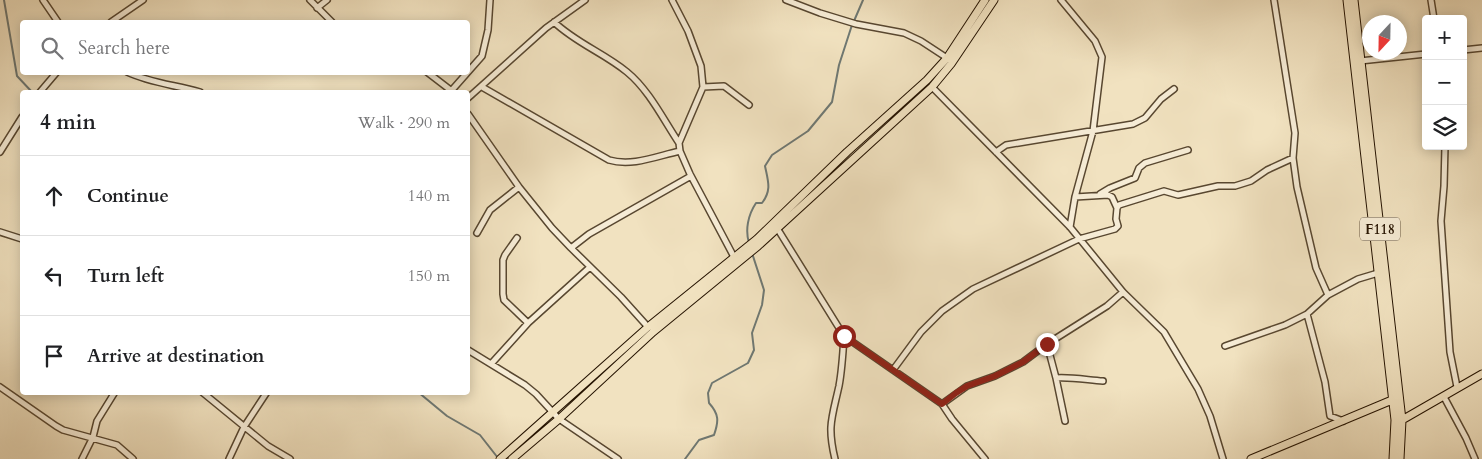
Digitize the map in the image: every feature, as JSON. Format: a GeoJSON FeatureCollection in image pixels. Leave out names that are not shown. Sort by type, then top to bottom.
{"type":"FeatureCollection","features":[{"type":"Feature","properties":{"kind":"main road"},"geometry":{"type":"LineString","coordinates":[[757,242],[848,152],[927,80],[947,58],[985,0]]}},
{"type":"Feature","properties":{"kind":"main road"},"geometry":{"type":"LineString","coordinates":[[512,456],[552,412],[648,326],[777,228],[932,87],[951,64],[994,0]]}},
{"type":"Feature","properties":{"kind":"main road","name":"F118"},"geometry":{"type":"LineString","coordinates":[[1347,0],[1395,420],[1393,459]]}},
{"type":"Feature","properties":{"kind":"main road","name":"F118"},"geometry":{"type":"LineString","coordinates":[[1354,0],[1402,420],[1400,459]]}},
{"type":"Feature","properties":{"kind":"main road"},"geometry":{"type":"LineString","coordinates":[[848,152],[853,158]]}},
{"type":"Feature","properties":{"kind":"main road"},"geometry":{"type":"LineString","coordinates":[[500,459],[512,456],[559,419],[734,256],[743,253]]}},
{"type":"Feature","properties":{"kind":"main road"},"geometry":{"type":"LineString","coordinates":[[1402,420],[1482,374]]}},
{"type":"Feature","properties":{"kind":"main road"},"geometry":{"type":"LineString","coordinates":[[1251,459],[1392,400]]}},
{"type":"Feature","properties":{"kind":"street"},"geometry":{"type":"LineString","coordinates":[[43,0],[57,20]]}},
{"type":"Feature","properties":{"kind":"street"},"geometry":{"type":"LineString","coordinates":[[114,20],[142,0]]}},
{"type":"Feature","properties":{"kind":"street"},"geometry":{"type":"LineString","coordinates":[[310,0],[330,20]]}},
{"type":"Feature","properties":{"kind":"street"},"geometry":{"type":"LineString","coordinates":[[317,8],[327,0]]}},
{"type":"Feature","properties":{"kind":"street"},"geometry":{"type":"LineString","coordinates":[[470,70],[482,56],[488,30],[490,0]]}},
{"type":"Feature","properties":{"kind":"street"},"geometry":{"type":"LineString","coordinates":[[470,96],[554,22],[585,0]]}},
{"type":"Feature","properties":{"kind":"street"},"geometry":{"type":"LineString","coordinates":[[672,0],[688,31],[701,66],[704,87],[679,143]]}},
{"type":"Feature","properties":{"kind":"street"},"geometry":{"type":"LineString","coordinates":[[786,0],[806,9],[856,24],[904,33],[921,41],[947,58]]}},
{"type":"Feature","properties":{"kind":"street"},"geometry":{"type":"LineString","coordinates":[[1061,0],[1095,42],[1102,57],[1093,131],[1075,197],[1070,227]]}},
{"type":"Feature","properties":{"kind":"street"},"geometry":{"type":"LineString","coordinates":[[1274,0],[1295,134],[1293,158],[1296,187],[1313,258],[1328,295]]}},
{"type":"Feature","properties":{"kind":"street"},"geometry":{"type":"LineString","coordinates":[[1431,0],[1433,15]]}},
{"type":"Feature","properties":{"kind":"street"},"geometry":{"type":"LineString","coordinates":[[554,22],[567,34],[625,70],[644,90],[679,143],[680,151],[691,176],[734,256]]}},
{"type":"Feature","properties":{"kind":"street"},"geometry":{"type":"LineString","coordinates":[[1467,50],[1482,48]]}},
{"type":"Feature","properties":{"kind":"street"},"geometry":{"type":"LineString","coordinates":[[1360,61],[1422,54]]}},
{"type":"Feature","properties":{"kind":"street"},"geometry":{"type":"LineString","coordinates":[[42,90],[54,75]]}},
{"type":"Feature","properties":{"kind":"street"},"geometry":{"type":"LineString","coordinates":[[135,75],[151,81],[193,90]]}},
{"type":"Feature","properties":{"kind":"street"},"geometry":{"type":"LineString","coordinates":[[431,75],[451,90]]}},
{"type":"Feature","properties":{"kind":"street"},"geometry":{"type":"LineString","coordinates":[[453,90],[466,75]]}},
{"type":"Feature","properties":{"kind":"street"},"geometry":{"type":"LineString","coordinates":[[704,87],[724,86],[749,105]]}},
{"type":"Feature","properties":{"kind":"street"},"geometry":{"type":"LineString","coordinates":[[482,87],[609,160],[633,162],[680,151]]}},
{"type":"Feature","properties":{"kind":"street"},"geometry":{"type":"LineString","coordinates":[[932,87],[1070,227],[1123,292],[1164,332],[1198,389],[1210,416],[1223,459]]}},
{"type":"Feature","properties":{"kind":"street"},"geometry":{"type":"LineString","coordinates":[[996,152],[1006,145],[1133,124],[1145,118],[1161,98],[1174,88]]}},
{"type":"Feature","properties":{"kind":"street"},"geometry":{"type":"LineString","coordinates":[[470,117],[519,187],[571,248],[622,296],[648,326]]}},
{"type":"Feature","properties":{"kind":"street"},"geometry":{"type":"LineString","coordinates":[[0,152],[20,120]]}},
{"type":"Feature","properties":{"kind":"street"},"geometry":{"type":"LineString","coordinates":[[1100,194],[1134,178],[1139,168],[1145,163],[1188,150]]}},
{"type":"Feature","properties":{"kind":"street"},"geometry":{"type":"LineString","coordinates":[[1445,150],[1441,221],[1450,352],[1457,388]]}},
{"type":"Feature","properties":{"kind":"street"},"geometry":{"type":"LineString","coordinates":[[1117,208],[1119,205],[1164,191],[1173,195],[1183,194],[1198,189],[1235,186],[1251,182],[1267,170],[1293,158]]}},
{"type":"Feature","properties":{"kind":"street"},"geometry":{"type":"LineString","coordinates":[[571,248],[589,234],[691,176]]}},
{"type":"Feature","properties":{"kind":"street"},"geometry":{"type":"LineString","coordinates":[[477,233],[490,210],[519,187]]}},
{"type":"Feature","properties":{"kind":"street"},"geometry":{"type":"LineString","coordinates":[[893,370],[921,332],[942,311],[973,289],[1079,239],[1115,229],[1118,226],[1116,219],[1117,208],[1112,197],[1100,194],[1075,197]]}},
{"type":"Feature","properties":{"kind":"street"},"geometry":{"type":"LineString","coordinates":[[777,228],[844,336],[942,404],[985,459]]}},
{"type":"Feature","properties":{"kind":"street"},"geometry":{"type":"LineString","coordinates":[[0,232],[20,238]]}},
{"type":"Feature","properties":{"kind":"street"},"geometry":{"type":"LineString","coordinates":[[517,238],[503,260],[503,294],[504,300],[528,323]]}},
{"type":"Feature","properties":{"kind":"street"},"geometry":{"type":"LineString","coordinates":[[491,364],[528,323],[590,267]]}},
{"type":"Feature","properties":{"kind":"street"},"geometry":{"type":"LineString","coordinates":[[1225,346],[1276,329],[1307,314],[1328,295],[1358,279],[1378,273]]}},
{"type":"Feature","properties":{"kind":"street"},"geometry":{"type":"LineString","coordinates":[[942,404],[967,386],[995,376],[1023,362],[1047,344],[1107,306],[1123,292]]}},
{"type":"Feature","properties":{"kind":"street"},"geometry":{"type":"LineString","coordinates":[[1307,314],[1325,382],[1330,416],[1343,421]]}},
{"type":"Feature","properties":{"kind":"street"},"geometry":{"type":"LineString","coordinates":[[835,459],[830,438],[830,425],[841,372],[844,336]]}},
{"type":"Feature","properties":{"kind":"street"},"geometry":{"type":"LineString","coordinates":[[1047,344],[1065,421]]}},
{"type":"Feature","properties":{"kind":"street"},"geometry":{"type":"LineString","coordinates":[[470,351],[525,385],[559,419],[618,459]]}},
{"type":"Feature","properties":{"kind":"street"},"geometry":{"type":"LineString","coordinates":[[1056,378],[1067,377],[1077,380],[1104,381]]}},
{"type":"Feature","properties":{"kind":"street"},"geometry":{"type":"LineString","coordinates":[[0,387],[63,430],[117,445],[133,459]]}},
{"type":"Feature","properties":{"kind":"street"},"geometry":{"type":"LineString","coordinates":[[82,459],[93,437],[97,421],[113,395]]}},
{"type":"Feature","properties":{"kind":"street"},"geometry":{"type":"LineString","coordinates":[[206,395],[268,446],[290,459]]}},
{"type":"Feature","properties":{"kind":"street"},"geometry":{"type":"LineString","coordinates":[[229,459],[244,427],[265,395]]}},
{"type":"Feature","properties":{"kind":"street"},"geometry":{"type":"LineString","coordinates":[[1444,397],[1475,459]]}},
{"type":"Feature","properties":{"kind":"waterway"},"geometry":{"type":"LineString","coordinates":[[4,0],[17,76],[30,90]]}},
{"type":"Feature","properties":{"kind":"waterway"},"geometry":{"type":"LineString","coordinates":[[749,243],[747,228],[751,212],[756,203],[762,203],[768,190],[765,166],[772,155],[808,131],[832,102],[839,65],[851,28],[863,0]]}},
{"type":"Feature","properties":{"kind":"waterway"},"geometry":{"type":"LineString","coordinates":[[685,459],[699,440],[714,435],[717,418],[715,411],[709,403],[708,393],[712,383],[748,363],[754,350],[752,333],[762,305],[764,290],[752,253]]}},
{"type":"Feature","properties":{"kind":"waterway"},"geometry":{"type":"LineString","coordinates":[[422,395],[447,416],[480,435],[498,458]]}},
{"type":"Feature","properties":{"kind":"route"},"geometry":{"type":"LineString","coordinates":[[844,336],[942,404],[967,386],[995,376],[1023,362],[1047,344]]}}]}
